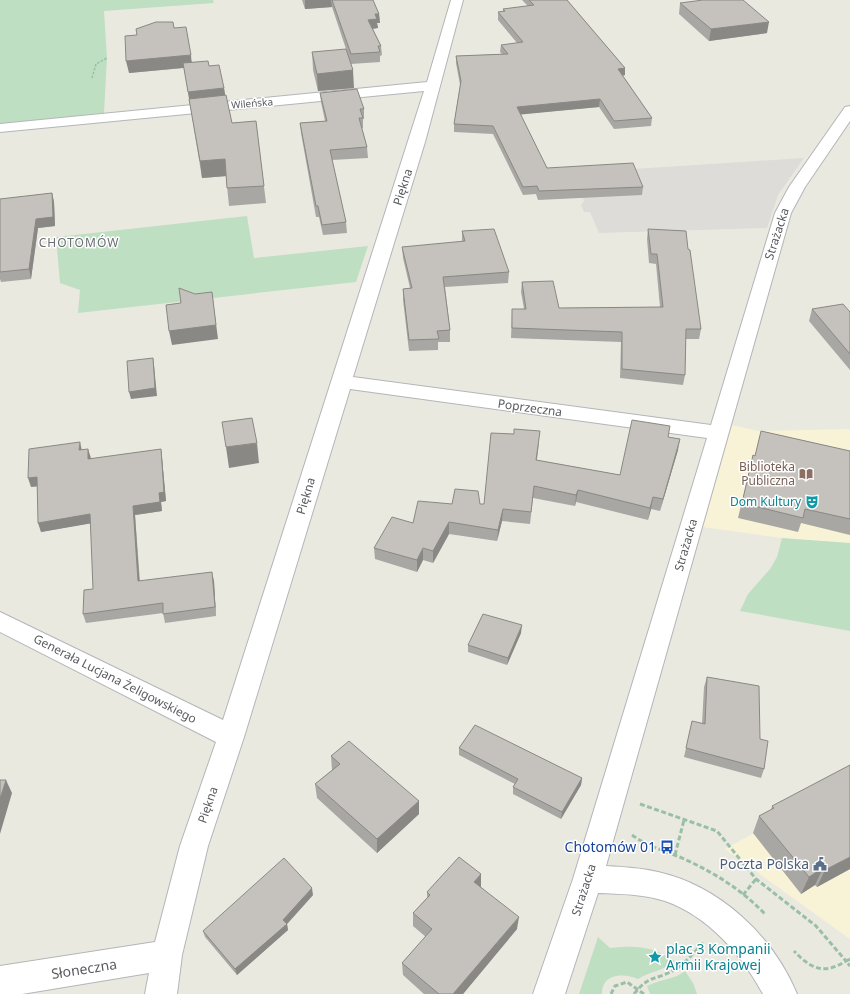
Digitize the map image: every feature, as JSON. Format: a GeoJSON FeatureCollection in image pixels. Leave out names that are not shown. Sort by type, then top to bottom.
{"type":"FeatureCollection","features":[{"type":"Feature","properties":{"kind":"street","name":"Piękna"},"geometry":{"type":"LineString","coordinates":[[162,994],[167,955],[194,846],[231,737],[415,149],[457,0]]}},
{"type":"Feature","properties":{"kind":"street","name":"Wileńska"},"geometry":{"type":"LineString","coordinates":[[0,128],[432,86]]}},
{"type":"Feature","properties":{"kind":"street","name":"Strażacka"},"geometry":{"type":"LineString","coordinates":[[549,994],[588,879],[783,213],[797,187],[850,110]]}},
{"type":"Feature","properties":{"kind":"street","name":"Poprzeczna"},"geometry":{"type":"LineString","coordinates":[[341,382],[718,433]]}},
{"type":"Feature","properties":{"kind":"street","name":"Generała Lucjana Żeligowskiego"},"geometry":{"type":"LineString","coordinates":[[2,625],[231,737]]}},
{"type":"Feature","properties":{"kind":"street"},"geometry":{"type":"LineString","coordinates":[[588,879],[633,882],[667,888],[702,904],[741,934],[767,968],[781,994]]}},
{"type":"Feature","properties":{"kind":"street","name":"Słoneczna"},"geometry":{"type":"LineString","coordinates":[[0,982],[167,955]]}},
{"type":"Feature","properties":{"kind":"path"},"geometry":{"type":"LineString","coordinates":[[92,78],[96,64],[107,58]]}},
{"type":"Feature","properties":{"kind":"path"},"geometry":{"type":"LineString","coordinates":[[637,803],[717,831],[756,879],[816,926],[848,960],[850,966]]}},
{"type":"Feature","properties":{"kind":"path"},"geometry":{"type":"LineString","coordinates":[[675,856],[684,820]]}},
{"type":"Feature","properties":{"kind":"path"},"geometry":{"type":"LineString","coordinates":[[634,994],[652,977],[664,974],[680,966],[723,920],[756,879]]}},
{"type":"Feature","properties":{"kind":"path"},"geometry":{"type":"LineString","coordinates":[[611,994],[615,986],[621,982],[627,982],[644,994]]}},
{"type":"Feature","properties":{"kind":"shaded area"},"geometry":{"type":"Polygon","coordinates":[[[804,158],[778,195],[767,228],[599,233],[590,212],[584,212],[581,205],[584,201],[572,173],[804,158]]]}},
{"type":"Feature","properties":{"kind":"shaded area"},"geometry":{"type":"Polygon","coordinates":[[[732,425],[758,431],[850,429],[850,543],[797,540],[703,527],[732,425]]]}},
{"type":"Feature","properties":{"kind":"shaded area"},"geometry":{"type":"Polygon","coordinates":[[[850,776],[850,939],[725,849],[767,826],[850,776]]]}},
{"type":"Feature","properties":{"kind":"green space"},"geometry":{"type":"Polygon","coordinates":[[[0,0],[213,0],[214,3],[104,11],[107,58],[104,113],[0,124],[0,0]]]}},
{"type":"Feature","properties":{"kind":"green space"},"geometry":{"type":"Polygon","coordinates":[[[247,216],[254,258],[368,246],[356,282],[78,313],[80,290],[60,283],[56,237],[247,216]]]}},
{"type":"Feature","properties":{"kind":"green space"},"geometry":{"type":"Polygon","coordinates":[[[782,538],[850,543],[850,631],[740,611],[748,594],[770,569],[777,557],[782,538]]]}},
{"type":"Feature","properties":{"kind":"green space"},"geometry":{"type":"Polygon","coordinates":[[[598,937],[610,948],[644,948],[659,952],[675,961],[668,966],[638,979],[626,976],[615,976],[610,978],[603,987],[602,994],[579,994],[598,937]]]}},
{"type":"Feature","properties":{"kind":"green space"},"geometry":{"type":"Polygon","coordinates":[[[685,971],[693,983],[697,994],[650,994],[647,986],[676,976],[685,971]]]}},
{"type":"Feature","properties":{"kind":"building"},"geometry":{"type":"Polygon","coordinates":[[[332,0],[373,0],[379,14],[375,14],[377,19],[368,20],[381,46],[378,46],[380,52],[351,54],[332,0]]]}},
{"type":"Feature","properties":{"kind":"building"},"geometry":{"type":"Polygon","coordinates":[[[529,0],[567,0],[625,68],[618,69],[652,118],[614,121],[600,99],[517,107],[547,168],[633,163],[643,187],[539,191],[537,186],[523,187],[493,126],[454,124],[461,81],[456,56],[508,54],[501,45],[523,42],[498,12],[505,11],[503,9],[534,5],[529,0]]]}},
{"type":"Feature","properties":{"kind":"building"},"geometry":{"type":"Polygon","coordinates":[[[703,0],[743,0],[769,22],[711,29],[680,3],[703,0]]]}},
{"type":"Feature","properties":{"kind":"building"},"geometry":{"type":"Polygon","coordinates":[[[156,22],[173,22],[174,28],[186,27],[191,55],[126,61],[125,36],[137,35],[136,29],[156,22]]]}},
{"type":"Feature","properties":{"kind":"building"},"geometry":{"type":"Polygon","coordinates":[[[346,49],[353,70],[317,74],[312,52],[346,49]]]}},
{"type":"Feature","properties":{"kind":"building"},"geometry":{"type":"Polygon","coordinates":[[[208,61],[209,66],[219,65],[224,88],[188,92],[183,63],[208,61]]]}},
{"type":"Feature","properties":{"kind":"building"},"geometry":{"type":"Polygon","coordinates":[[[357,89],[364,109],[360,109],[363,118],[359,118],[367,147],[330,150],[346,222],[322,225],[318,206],[316,206],[300,123],[327,121],[320,93],[357,89]]]}},
{"type":"Feature","properties":{"kind":"building"},"geometry":{"type":"Polygon","coordinates":[[[226,95],[232,123],[256,121],[264,186],[227,188],[225,159],[200,161],[189,99],[226,95]]]}},
{"type":"Feature","properties":{"kind":"building"},"geometry":{"type":"Polygon","coordinates":[[[52,193],[53,217],[36,219],[29,269],[0,272],[0,199],[52,193]]]}},
{"type":"Feature","properties":{"kind":"building"},"geometry":{"type":"Polygon","coordinates":[[[494,229],[509,272],[443,277],[450,330],[437,331],[439,339],[409,340],[403,289],[412,288],[402,247],[465,241],[462,231],[494,229]]]}},
{"type":"Feature","properties":{"kind":"building"},"geometry":{"type":"Polygon","coordinates":[[[648,229],[686,231],[701,329],[686,329],[685,375],[622,369],[622,332],[512,328],[512,309],[526,309],[522,282],[553,281],[559,308],[663,307],[657,254],[651,254],[648,229]]]}},
{"type":"Feature","properties":{"kind":"building"},"geometry":{"type":"Polygon","coordinates":[[[179,288],[195,294],[212,292],[216,325],[169,331],[166,305],[181,303],[179,288]]]}},
{"type":"Feature","properties":{"kind":"building"},"geometry":{"type":"Polygon","coordinates":[[[843,304],[850,312],[850,354],[812,309],[843,304]]]}},
{"type":"Feature","properties":{"kind":"building"},"geometry":{"type":"Polygon","coordinates":[[[153,358],[155,388],[129,392],[127,361],[153,358]]]}},
{"type":"Feature","properties":{"kind":"building"},"geometry":{"type":"Polygon","coordinates":[[[252,418],[257,443],[226,447],[222,422],[252,418]]]}},
{"type":"Feature","properties":{"kind":"building"},"geometry":{"type":"Polygon","coordinates":[[[632,420],[670,426],[668,437],[680,439],[663,499],[653,497],[650,508],[578,490],[576,495],[534,486],[531,512],[503,509],[498,530],[449,522],[433,551],[423,548],[417,560],[374,548],[392,517],[413,523],[418,501],[452,504],[455,489],[478,491],[480,504],[484,504],[491,433],[514,434],[514,429],[540,431],[536,460],[620,475],[632,420]]]}},
{"type":"Feature","properties":{"kind":"building"},"geometry":{"type":"Polygon","coordinates":[[[761,431],[850,451],[850,519],[805,509],[803,518],[742,503],[753,455],[755,456],[761,431]]]}},
{"type":"Feature","properties":{"kind":"building"},"geometry":{"type":"Polygon","coordinates":[[[80,442],[79,450],[88,449],[88,459],[161,449],[164,492],[159,493],[160,502],[133,506],[138,581],[212,572],[215,607],[163,614],[163,603],[83,614],[84,590],[93,589],[90,514],[38,523],[37,477],[28,478],[29,449],[80,442]]]}},
{"type":"Feature","properties":{"kind":"building"},"geometry":{"type":"Polygon","coordinates":[[[483,614],[522,625],[508,658],[468,645],[483,614]]]}},
{"type":"Feature","properties":{"kind":"building"},"geometry":{"type":"Polygon","coordinates":[[[707,677],[759,686],[760,739],[768,741],[764,769],[686,748],[692,721],[705,724],[707,677]]]}},
{"type":"Feature","properties":{"kind":"building"},"geometry":{"type":"Polygon","coordinates":[[[475,725],[582,778],[562,812],[513,787],[518,779],[459,748],[475,725]]]}},
{"type":"Feature","properties":{"kind":"building"},"geometry":{"type":"Polygon","coordinates":[[[349,741],[419,801],[377,839],[315,784],[340,764],[331,756],[349,741]]]}},
{"type":"Feature","properties":{"kind":"building"},"geometry":{"type":"Polygon","coordinates":[[[850,765],[850,857],[825,870],[823,868],[809,877],[759,816],[774,808],[772,806],[850,765]]]}},
{"type":"Feature","properties":{"kind":"building"},"geometry":{"type":"Polygon","coordinates":[[[0,780],[6,780],[0,799],[0,780]]]}},
{"type":"Feature","properties":{"kind":"building"},"geometry":{"type":"Polygon","coordinates":[[[459,857],[481,874],[474,882],[519,917],[453,994],[439,994],[402,963],[432,929],[413,913],[430,895],[427,892],[459,857]]]}},
{"type":"Feature","properties":{"kind":"building"},"geometry":{"type":"Polygon","coordinates":[[[284,858],[312,888],[283,920],[287,924],[235,969],[203,931],[284,858]]]}},
{"type":"Feature","properties":{"kind":"place","name":"Biblioteka Publiczna"},"geometry":{"type":"Point","coordinates":[806,474]}},
{"type":"Feature","properties":{"kind":"place","name":"Dom Kultury"},"geometry":{"type":"Point","coordinates":[812,502]}},
{"type":"Feature","properties":{"kind":"place","name":"Chotomów 01"},"geometry":{"type":"Point","coordinates":[667,847]}},
{"type":"Feature","properties":{"kind":"place","name":"Poczta Polska"},"geometry":{"type":"Point","coordinates":[820,864]}},
{"type":"Feature","properties":{"kind":"place","name":"plac 3 Kompanii Armii Krajowej"},"geometry":{"type":"Point","coordinates":[655,957]}},
{"type":"Feature","properties":{"kind":"district","name":"CHOTOMÓW"},"geometry":{"type":"Point","coordinates":[79,243]}}]}
